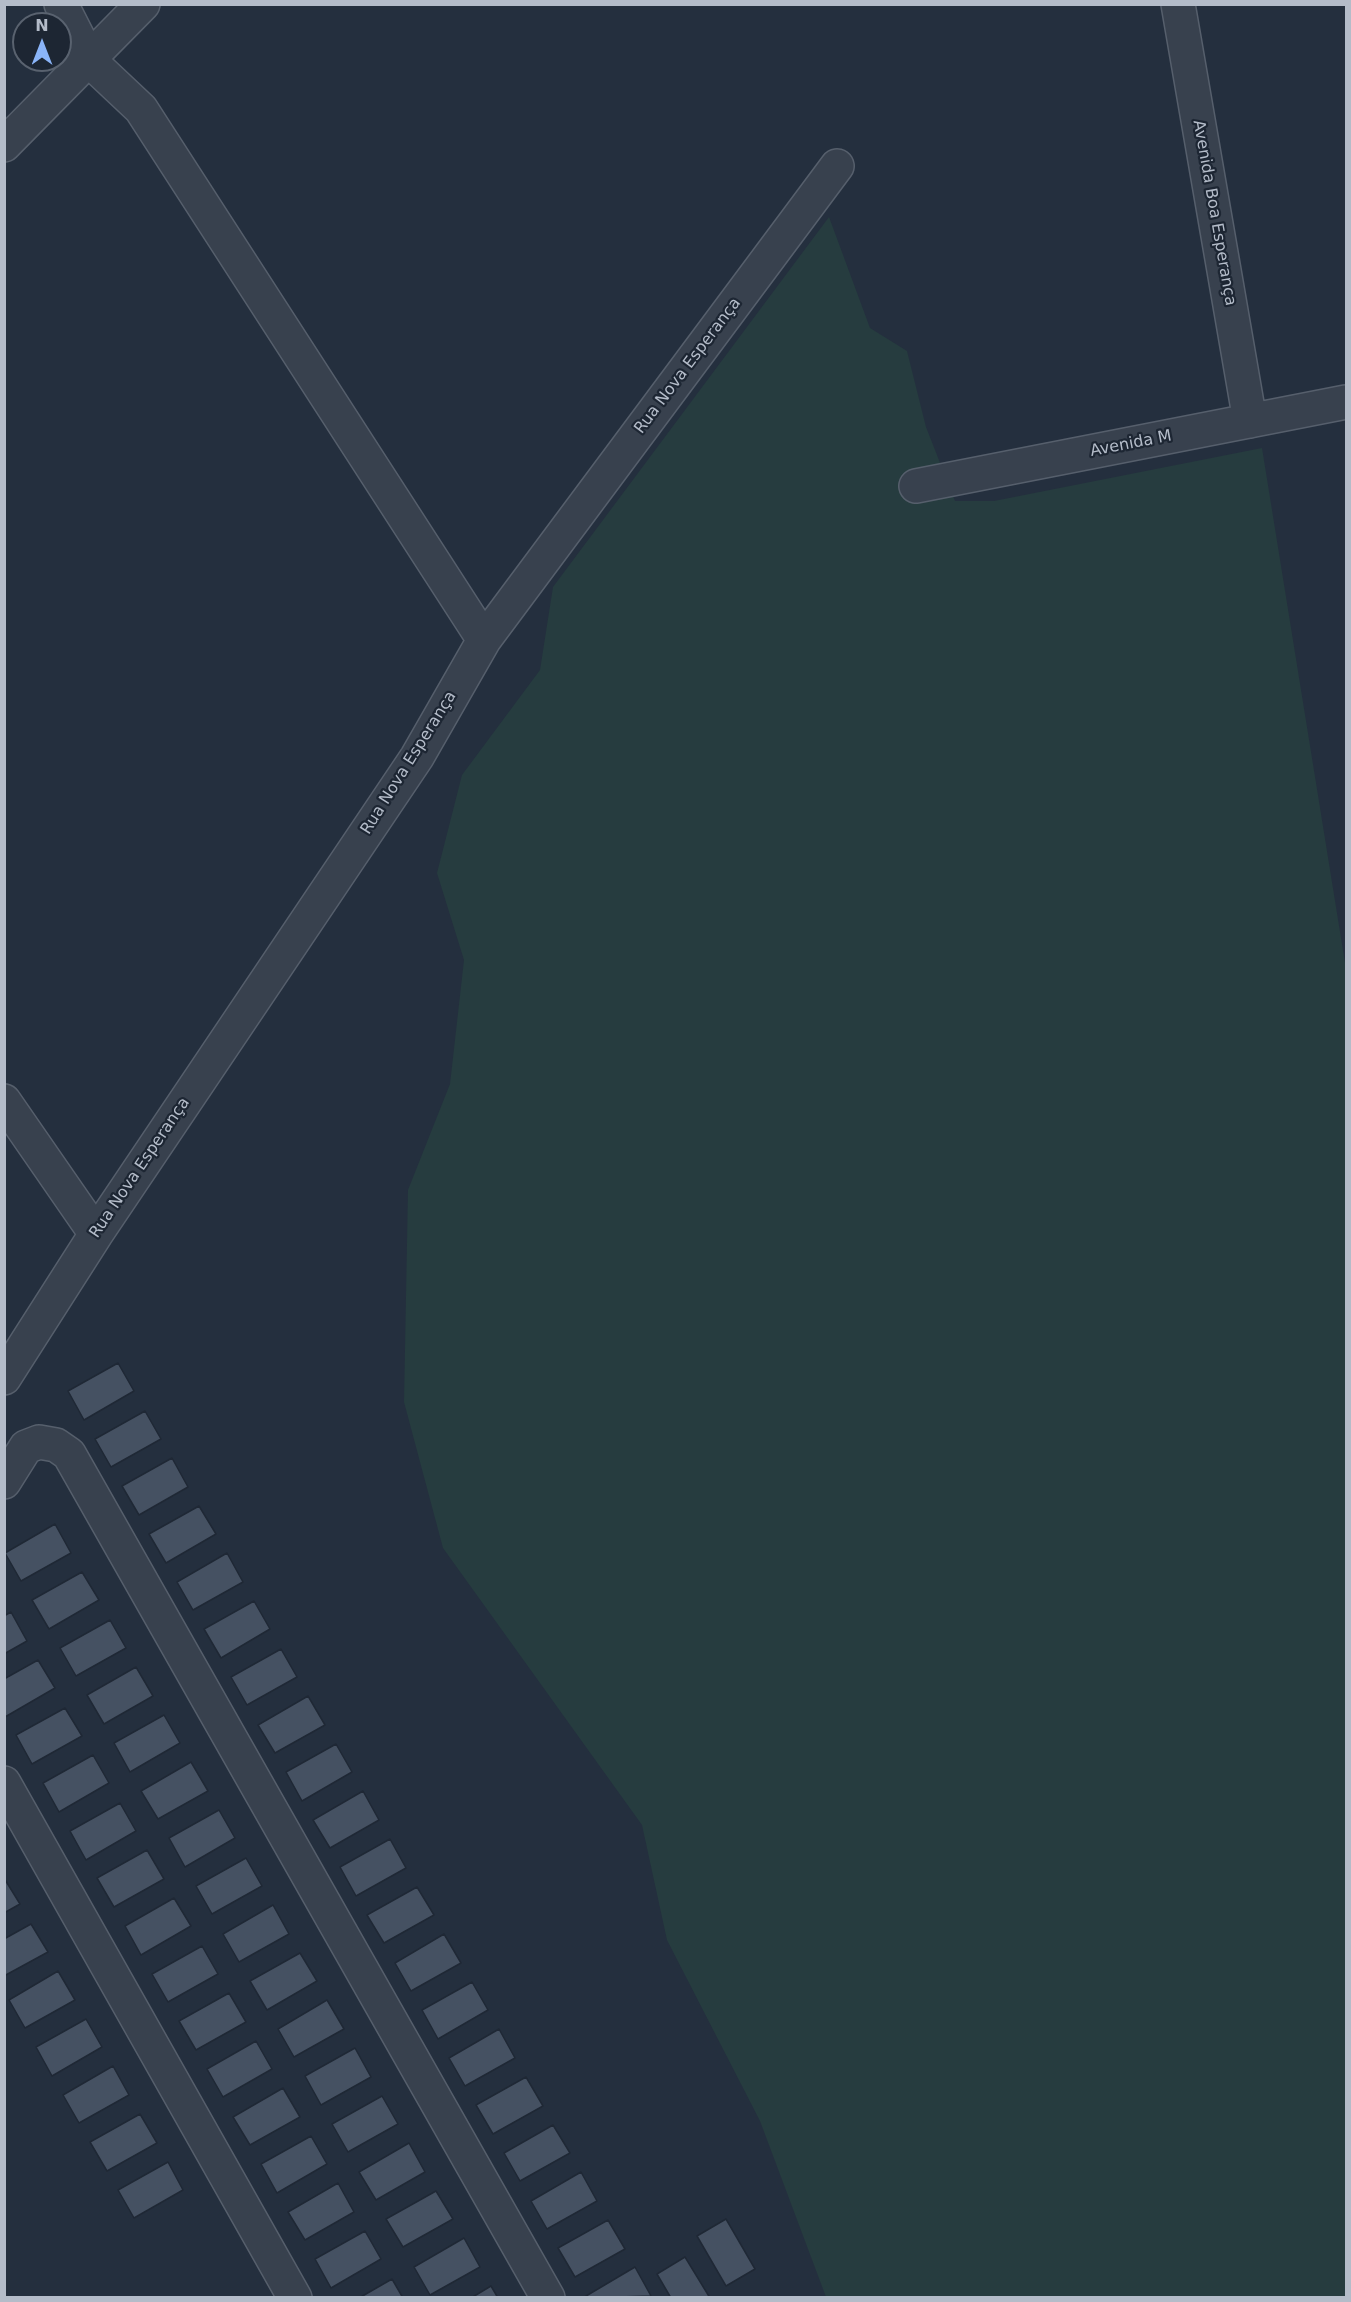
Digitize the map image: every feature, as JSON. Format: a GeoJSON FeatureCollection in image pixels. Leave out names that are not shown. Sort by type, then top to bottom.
{"type":"FeatureCollection","features":[{"type":"Feature","properties":{"kind":"street"},"geometry":{"type":"LineString","coordinates":[[61,4],[90,61],[141,109],[484,640]]}},
{"type":"Feature","properties":{"kind":"street"},"geometry":{"type":"LineString","coordinates":[[4,145],[90,61],[143,4]]}},
{"type":"Feature","properties":{"kind":"street","name":"Avenida Boa Esperança"},"geometry":{"type":"LineString","coordinates":[[1178,4],[1250,421]]}},
{"type":"Feature","properties":{"kind":"street","name":"Rua Nova Esperança"},"geometry":{"type":"LineString","coordinates":[[4,1378],[96,1234],[417,757],[484,640],[837,166]]}},
{"type":"Feature","properties":{"kind":"street","name":"Avenida M"},"geometry":{"type":"LineString","coordinates":[[916,486],[1347,402]]}},
{"type":"Feature","properties":{"kind":"street"},"geometry":{"type":"LineString","coordinates":[[4,1101],[96,1234]]}},
{"type":"Feature","properties":{"kind":"street"},"geometry":{"type":"LineString","coordinates":[[4,1482],[26,1447],[39,1442],[56,1445],[69,1454],[548,2298]]}},
{"type":"Feature","properties":{"kind":"street"},"geometry":{"type":"LineString","coordinates":[[4,1783],[295,2298]]}},
{"type":"Feature","properties":{"kind":"green space"},"geometry":{"type":"Polygon","coordinates":[[[829,217],[870,328],[907,351],[926,427],[955,501],[994,501],[1262,448],[1346,969],[1346,2297],[826,2297],[760,2121],[667,1940],[642,1825],[443,1548],[404,1402],[408,1190],[450,1084],[464,960],[437,873],[462,775],[540,670],[553,587],[829,217]]]}},
{"type":"Feature","properties":{"kind":"building"},"geometry":{"type":"Polygon","coordinates":[[[118,1363],[134,1391],[84,1420],[68,1391],[118,1363]]]}},
{"type":"Feature","properties":{"kind":"building"},"geometry":{"type":"Polygon","coordinates":[[[145,1411],[161,1439],[111,1467],[95,1439],[145,1411]]]}},
{"type":"Feature","properties":{"kind":"building"},"geometry":{"type":"Polygon","coordinates":[[[172,1458],[188,1487],[139,1515],[122,1486],[172,1458]]]}},
{"type":"Feature","properties":{"kind":"building"},"geometry":{"type":"Polygon","coordinates":[[[199,1506],[216,1534],[166,1563],[149,1534],[199,1506]]]}},
{"type":"Feature","properties":{"kind":"building"},"geometry":{"type":"Polygon","coordinates":[[[55,1524],[71,1553],[21,1581],[5,1553],[55,1524]]]}},
{"type":"Feature","properties":{"kind":"building"},"geometry":{"type":"Polygon","coordinates":[[[227,1553],[243,1582],[193,1610],[177,1582],[227,1553]]]}},
{"type":"Feature","properties":{"kind":"building"},"geometry":{"type":"Polygon","coordinates":[[[82,1572],[99,1600],[49,1629],[32,1600],[82,1572]]]}},
{"type":"Feature","properties":{"kind":"building"},"geometry":{"type":"Polygon","coordinates":[[[254,1601],[270,1629],[221,1658],[204,1629],[254,1601]]]}},
{"type":"Feature","properties":{"kind":"building"},"geometry":{"type":"Polygon","coordinates":[[[11,1612],[27,1641],[4,1654],[4,1616],[11,1612]]]}},
{"type":"Feature","properties":{"kind":"building"},"geometry":{"type":"Polygon","coordinates":[[[110,1620],[126,1648],[76,1676],[60,1648],[110,1620]]]}},
{"type":"Feature","properties":{"kind":"building"},"geometry":{"type":"Polygon","coordinates":[[[281,1649],[297,1677],[247,1705],[231,1677],[281,1649]]]}},
{"type":"Feature","properties":{"kind":"building"},"geometry":{"type":"Polygon","coordinates":[[[38,1660],[55,1688],[5,1717],[4,1679],[38,1660]]]}},
{"type":"Feature","properties":{"kind":"building"},"geometry":{"type":"Polygon","coordinates":[[[136,1667],[153,1696],[104,1724],[87,1695],[136,1667]]]}},
{"type":"Feature","properties":{"kind":"building"},"geometry":{"type":"Polygon","coordinates":[[[308,1696],[325,1725],[275,1753],[258,1725],[308,1696]]]}},
{"type":"Feature","properties":{"kind":"building"},"geometry":{"type":"Polygon","coordinates":[[[65,1708],[82,1736],[32,1764],[16,1735],[65,1708]]]}},
{"type":"Feature","properties":{"kind":"building"},"geometry":{"type":"Polygon","coordinates":[[[164,1715],[180,1743],[130,1772],[114,1743],[164,1715]]]}},
{"type":"Feature","properties":{"kind":"building"},"geometry":{"type":"Polygon","coordinates":[[[336,1744],[352,1772],[302,1801],[286,1772],[336,1744]]]}},
{"type":"Feature","properties":{"kind":"building"},"geometry":{"type":"Polygon","coordinates":[[[93,1755],[109,1783],[59,1812],[43,1783],[93,1755]]]}},
{"type":"Feature","properties":{"kind":"building"},"geometry":{"type":"Polygon","coordinates":[[[191,1762],[208,1791],[158,1819],[141,1791],[191,1762]]]}},
{"type":"Feature","properties":{"kind":"building"},"geometry":{"type":"Polygon","coordinates":[[[363,1791],[379,1820],[330,1848],[313,1820],[363,1791]]]}},
{"type":"Feature","properties":{"kind":"building"},"geometry":{"type":"Polygon","coordinates":[[[120,1803],[136,1831],[86,1860],[70,1831],[120,1803]]]}},
{"type":"Feature","properties":{"kind":"building"},"geometry":{"type":"Polygon","coordinates":[[[219,1810],[235,1838],[185,1867],[169,1838],[219,1810]]]}},
{"type":"Feature","properties":{"kind":"building"},"geometry":{"type":"Polygon","coordinates":[[[390,1839],[406,1868],[356,1896],[340,1867],[390,1839]]]}},
{"type":"Feature","properties":{"kind":"building"},"geometry":{"type":"Polygon","coordinates":[[[147,1850],[164,1879],[114,1907],[97,1878],[147,1850]]]}},
{"type":"Feature","properties":{"kind":"building"},"geometry":{"type":"Polygon","coordinates":[[[246,1858],[262,1886],[212,1914],[196,1886],[246,1858]]]}},
{"type":"Feature","properties":{"kind":"building"},"geometry":{"type":"Polygon","coordinates":[[[4,1878],[20,1904],[4,1913],[4,1878]]]}},
{"type":"Feature","properties":{"kind":"building"},"geometry":{"type":"Polygon","coordinates":[[[417,1887],[434,1915],[384,1943],[367,1915],[417,1887]]]}},
{"type":"Feature","properties":{"kind":"building"},"geometry":{"type":"Polygon","coordinates":[[[174,1898],[191,1926],[141,1955],[125,1926],[174,1898]]]}},
{"type":"Feature","properties":{"kind":"building"},"geometry":{"type":"Polygon","coordinates":[[[273,1905],[289,1934],[239,1962],[223,1934],[273,1905]]]}},
{"type":"Feature","properties":{"kind":"building"},"geometry":{"type":"Polygon","coordinates":[[[31,1924],[48,1952],[4,1976],[4,1939],[31,1924]]]}},
{"type":"Feature","properties":{"kind":"building"},"geometry":{"type":"Polygon","coordinates":[[[444,1934],[461,1963],[411,1991],[395,1963],[444,1934]]]}},
{"type":"Feature","properties":{"kind":"building"},"geometry":{"type":"Polygon","coordinates":[[[202,1946],[218,1974],[168,2002],[152,1974],[202,1946]]]}},
{"type":"Feature","properties":{"kind":"building"},"geometry":{"type":"Polygon","coordinates":[[[300,1953],[317,1981],[267,2010],[250,1981],[300,1953]]]}},
{"type":"Feature","properties":{"kind":"building"},"geometry":{"type":"Polygon","coordinates":[[[58,1971],[75,2000],[25,2028],[9,2000],[58,1971]]]}},
{"type":"Feature","properties":{"kind":"building"},"geometry":{"type":"Polygon","coordinates":[[[472,1982],[488,2010],[438,2039],[422,2010],[472,1982]]]}},
{"type":"Feature","properties":{"kind":"building"},"geometry":{"type":"Polygon","coordinates":[[[229,1993],[246,2022],[196,2050],[179,2021],[229,1993]]]}},
{"type":"Feature","properties":{"kind":"building"},"geometry":{"type":"Polygon","coordinates":[[[327,2000],[344,2029],[294,2057],[278,2029],[327,2000]]]}},
{"type":"Feature","properties":{"kind":"building"},"geometry":{"type":"Polygon","coordinates":[[[86,2019],[102,2047],[52,2076],[36,2047],[86,2019]]]}},
{"type":"Feature","properties":{"kind":"building"},"geometry":{"type":"Polygon","coordinates":[[[499,2029],[515,2058],[465,2086],[449,2058],[499,2029]]]}},
{"type":"Feature","properties":{"kind":"building"},"geometry":{"type":"Polygon","coordinates":[[[256,2041],[272,2069],[223,2097],[207,2069],[256,2041]]]}},
{"type":"Feature","properties":{"kind":"building"},"geometry":{"type":"Polygon","coordinates":[[[355,2048],[371,2077],[321,2105],[305,2076],[355,2048]]]}},
{"type":"Feature","properties":{"kind":"building"},"geometry":{"type":"Polygon","coordinates":[[[113,2066],[129,2095],[79,2123],[63,2095],[113,2066]]]}},
{"type":"Feature","properties":{"kind":"building"},"geometry":{"type":"Polygon","coordinates":[[[526,2077],[543,2106],[493,2134],[476,2105],[526,2077]]]}},
{"type":"Feature","properties":{"kind":"building"},"geometry":{"type":"Polygon","coordinates":[[[283,2088],[300,2117],[250,2145],[233,2117],[283,2088]]]}},
{"type":"Feature","properties":{"kind":"building"},"geometry":{"type":"Polygon","coordinates":[[[382,2096],[398,2124],[348,2152],[332,2124],[382,2096]]]}},
{"type":"Feature","properties":{"kind":"building"},"geometry":{"type":"Polygon","coordinates":[[[140,2114],[157,2143],[107,2171],[90,2142],[140,2114]]]}},
{"type":"Feature","properties":{"kind":"building"},"geometry":{"type":"Polygon","coordinates":[[[553,2125],[570,2153],[520,2181],[504,2153],[553,2125]]]}},
{"type":"Feature","properties":{"kind":"building"},"geometry":{"type":"Polygon","coordinates":[[[311,2136],[327,2164],[277,2193],[261,2164],[311,2136]]]}},
{"type":"Feature","properties":{"kind":"building"},"geometry":{"type":"Polygon","coordinates":[[[409,2143],[425,2172],[376,2200],[359,2172],[409,2143]]]}},
{"type":"Feature","properties":{"kind":"building"},"geometry":{"type":"Polygon","coordinates":[[[168,2162],[183,2190],[134,2218],[118,2190],[168,2162]]]}},
{"type":"Feature","properties":{"kind":"building"},"geometry":{"type":"Polygon","coordinates":[[[581,2172],[597,2201],[547,2229],[531,2201],[581,2172]]]}},
{"type":"Feature","properties":{"kind":"building"},"geometry":{"type":"Polygon","coordinates":[[[338,2183],[354,2212],[305,2240],[288,2212],[338,2183]]]}},
{"type":"Feature","properties":{"kind":"building"},"geometry":{"type":"Polygon","coordinates":[[[436,2191],[453,2219],[403,2247],[386,2219],[436,2191]]]}},
{"type":"Feature","properties":{"kind":"building"},"geometry":{"type":"Polygon","coordinates":[[[726,2219],[755,2269],[726,2286],[697,2236],[726,2219]]]}},
{"type":"Feature","properties":{"kind":"building"},"geometry":{"type":"Polygon","coordinates":[[[608,2220],[625,2249],[575,2277],[558,2248],[608,2220]]]}},
{"type":"Feature","properties":{"kind":"building"},"geometry":{"type":"Polygon","coordinates":[[[365,2231],[381,2259],[331,2288],[315,2259],[365,2231]]]}},
{"type":"Feature","properties":{"kind":"building"},"geometry":{"type":"Polygon","coordinates":[[[464,2238],[480,2267],[430,2295],[414,2267],[464,2238]]]}},
{"type":"Feature","properties":{"kind":"building"},"geometry":{"type":"Polygon","coordinates":[[[685,2257],[710,2298],[671,2298],[657,2274],[685,2257]]]}},
{"type":"Feature","properties":{"kind":"building"},"geometry":{"type":"Polygon","coordinates":[[[635,2267],[651,2296],[586,2298],[586,2296],[635,2267]]]}},
{"type":"Feature","properties":{"kind":"building"},"geometry":{"type":"Polygon","coordinates":[[[392,2279],[403,2298],[359,2298],[392,2279]]]}},
{"type":"Feature","properties":{"kind":"building"},"geometry":{"type":"Polygon","coordinates":[[[491,2286],[498,2298],[471,2298],[491,2286]]]}}]}
